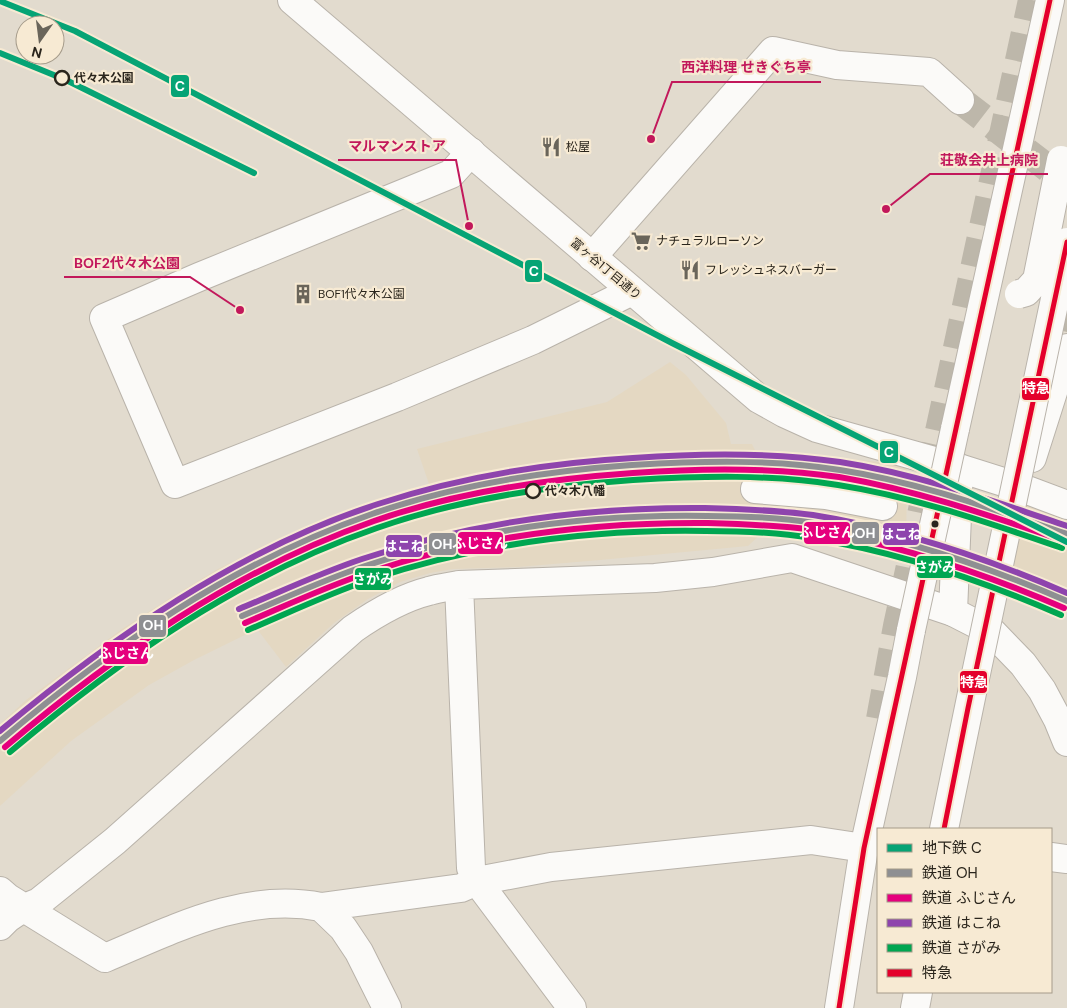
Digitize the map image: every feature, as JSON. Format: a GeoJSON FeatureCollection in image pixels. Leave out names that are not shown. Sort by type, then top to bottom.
{"type":"FeatureCollection","features":[{"type":"Feature","properties":{"kind":"street","name":"富ヶ谷1丁目通り"},"geometry":{"type":"LineString","coordinates":[[292,0],[759,399],[816,428],[959,468],[1067,505]]}},
{"type":"Feature","properties":{"kind":"street"},"geometry":{"type":"LineString","coordinates":[[839,1008],[864,848],[902,677],[910,630],[1051,2]]}},
{"type":"Feature","properties":{"kind":"street"},"geometry":{"type":"LineString","coordinates":[[592,257],[773,51],[837,65],[929,72],[960,100]]}},
{"type":"Feature","properties":{"kind":"street"},"geometry":{"type":"LineString","coordinates":[[471,152],[451,174],[208,273],[104,318],[175,484],[397,397],[532,340],[632,291]]}},
{"type":"Feature","properties":{"kind":"street"},"geometry":{"type":"LineString","coordinates":[[990,276],[1000,290],[1010,294],[1026,292],[1037,280],[1064,154]]}},
{"type":"Feature","properties":{"kind":"street"},"geometry":{"type":"LineString","coordinates":[[944,828],[1067,242]]}},
{"type":"Feature","properties":{"kind":"street"},"geometry":{"type":"LineString","coordinates":[[1022,488],[1067,348]]}},
{"type":"Feature","properties":{"kind":"street"},"geometry":{"type":"LineString","coordinates":[[953,612],[959,468]]}},
{"type":"Feature","properties":{"kind":"street"},"geometry":{"type":"LineString","coordinates":[[755,489],[826,495],[882,506]]}},
{"type":"Feature","properties":{"kind":"street"},"geometry":{"type":"LineString","coordinates":[[0,926],[8,917],[39,902],[115,841],[353,629],[376,613],[396,603],[428,591],[459,585],[655,578],[713,572],[792,558],[953,612],[992,632],[1023,664],[1042,690],[1067,742]]}},
{"type":"Feature","properties":{"kind":"street"},"geometry":{"type":"LineString","coordinates":[[459,585],[470,868],[476,881],[572,1008]]}},
{"type":"Feature","properties":{"kind":"street"},"geometry":{"type":"LineString","coordinates":[[0,891],[105,958],[183,925],[232,909],[268,904],[304,904],[321,907],[461,888],[476,881],[551,867],[811,840],[864,848]]}},
{"type":"Feature","properties":{"kind":"street"},"geometry":{"type":"LineString","coordinates":[[1052,857],[1067,859]]}},
{"type":"Feature","properties":{"kind":"street"},"geometry":{"type":"LineString","coordinates":[[321,907],[343,928],[358,952],[387,1008]]}},
{"type":"Feature","properties":{"kind":"street"},"geometry":{"type":"LineString","coordinates":[[915,1008],[918,993]]}},
{"type":"Feature","properties":{"kind":"shaded area"},"geometry":{"type":"Polygon","coordinates":[[[670,362],[686,375],[726,423],[731,444],[752,444],[755,450],[901,464],[907,467],[906,555],[881,548],[766,529],[748,546],[518,567],[453,569],[430,573],[400,582],[368,599],[334,623],[286,667],[257,629],[194,660],[149,685],[71,741],[0,806],[0,724],[26,700],[122,629],[216,570],[271,542],[323,519],[429,484],[417,449],[607,402],[670,362]]]}},
{"type":"Feature","properties":{"kind":"shaded area"},"geometry":{"type":"Polygon","coordinates":[[[1008,499],[1067,519],[1067,612],[1050,604],[1004,590],[1008,499]]]}},
{"type":"Feature","properties":{"kind":"tunnel"},"geometry":{"type":"LineString","coordinates":[[880,719],[897,626],[1032,0]]}},
{"type":"Feature","properties":{"kind":"tunnel"},"geometry":{"type":"LineString","coordinates":[[960,100],[1067,183]]}},
{"type":"Feature","properties":{"kind":"tunnel"},"geometry":{"type":"LineString","coordinates":[[1054,372],[1067,315]]}},
{"type":"Feature","properties":{"kind":"metro line","name":"C"},"geometry":{"type":"LineString","coordinates":[[0,1],[75,31],[672,343],[1067,542]]}},
{"type":"Feature","properties":{"kind":"metro line","name":"C"},"geometry":{"type":"LineString","coordinates":[[0,53],[66,80],[254,173]]}},
{"type":"Feature","properties":{"kind":"rail line","name":"はこね"},"geometry":{"type":"LineString","coordinates":[[0,731],[42,696],[132,630],[227,571],[276,545],[326,523],[409,494],[472,479],[568,463],[601,460],[684,455],[788,456],[869,467],[927,481],[1067,526]]}},
{"type":"Feature","properties":{"kind":"rail line","name":"OH"},"geometry":{"type":"LineString","coordinates":[[0,741],[42,706],[130,641],[176,610],[223,582],[271,556],[372,514],[468,487],[533,475],[632,465],[710,462],[814,466],[869,475],[926,489],[1067,534]]}},
{"type":"Feature","properties":{"kind":"rail line","name":"ふじさん"},"geometry":{"type":"LineString","coordinates":[[5,747],[90,679],[134,647],[179,617],[274,563],[374,521],[437,502],[502,488],[633,473],[710,469],[788,471],[839,477],[896,489],[953,504],[1065,541]]}},
{"type":"Feature","properties":{"kind":"rail line","name":"さがみ"},"geometry":{"type":"LineString","coordinates":[[10,752],[51,718],[138,653],[229,595],[277,570],[326,547],[377,528],[440,509],[504,495],[568,486],[633,480],[710,477],[813,481],[895,496],[1007,529],[1062,548]]}},
{"type":"Feature","properties":{"kind":"rail line","name":"はこね"},"geometry":{"type":"LineString","coordinates":[[239,609],[346,564],[446,535],[532,519],[618,510],[662,508],[772,511],[813,515],[846,521],[943,546],[1006,568],[1067,593]]}},
{"type":"Feature","properties":{"kind":"rail line","name":"OH"},"geometry":{"type":"LineString","coordinates":[[242,616],[349,571],[448,542],[534,526],[577,521],[664,516],[774,518],[847,529],[943,554],[1006,576],[1067,601]]}},
{"type":"Feature","properties":{"kind":"rail line","name":"ふじさん"},"geometry":{"type":"LineString","coordinates":[[245,623],[351,578],[450,549],[535,534],[621,525],[664,523],[773,526],[813,530],[845,536],[909,552],[972,572],[1064,608]]}},
{"type":"Feature","properties":{"kind":"rail line","name":"さがみ"},"geometry":{"type":"LineString","coordinates":[[248,630],[354,585],[410,567],[451,557],[536,541],[578,536],[664,531],[772,533],[843,544],[907,559],[970,579],[1061,615]]}},
{"type":"Feature","properties":{"kind":"transit line","name":"特急"},"geometry":{"type":"LineString","coordinates":[[839,1008],[864,848],[1050,0]]}},
{"type":"Feature","properties":{"kind":"transit line","name":"特急"},"geometry":{"type":"LineString","coordinates":[[944,828],[1067,242]]}},
{"type":"Feature","properties":{"kind":"place","name":"代々木公園"},"geometry":{"type":"Point","coordinates":[62,78]}},
{"type":"Feature","properties":{"kind":"place","name":"西洋料理 せきぐち亭"},"geometry":{"type":"Point","coordinates":[651,139]}},
{"type":"Feature","properties":{"kind":"place","name":"松屋"},"geometry":{"type":"Point","coordinates":[551,147]}},
{"type":"Feature","properties":{"kind":"place","name":"荘敬会井上病院"},"geometry":{"type":"Point","coordinates":[886,209]}},
{"type":"Feature","properties":{"kind":"place","name":"マルマンストア"},"geometry":{"type":"Point","coordinates":[469,226]}},
{"type":"Feature","properties":{"kind":"place","name":"ナチュラルローソン"},"geometry":{"type":"Point","coordinates":[641,241]}},
{"type":"Feature","properties":{"kind":"place","name":"フレッシュネスバーガー"},"geometry":{"type":"Point","coordinates":[690,270]}},
{"type":"Feature","properties":{"kind":"place","name":"BOF1代々木公園"},"geometry":{"type":"Point","coordinates":[303,294]}},
{"type":"Feature","properties":{"kind":"place","name":"BOF2代々木公園"},"geometry":{"type":"Point","coordinates":[240,310]}},
{"type":"Feature","properties":{"kind":"place","name":"代々木八幡"},"geometry":{"type":"Point","coordinates":[533,491]}}]}
